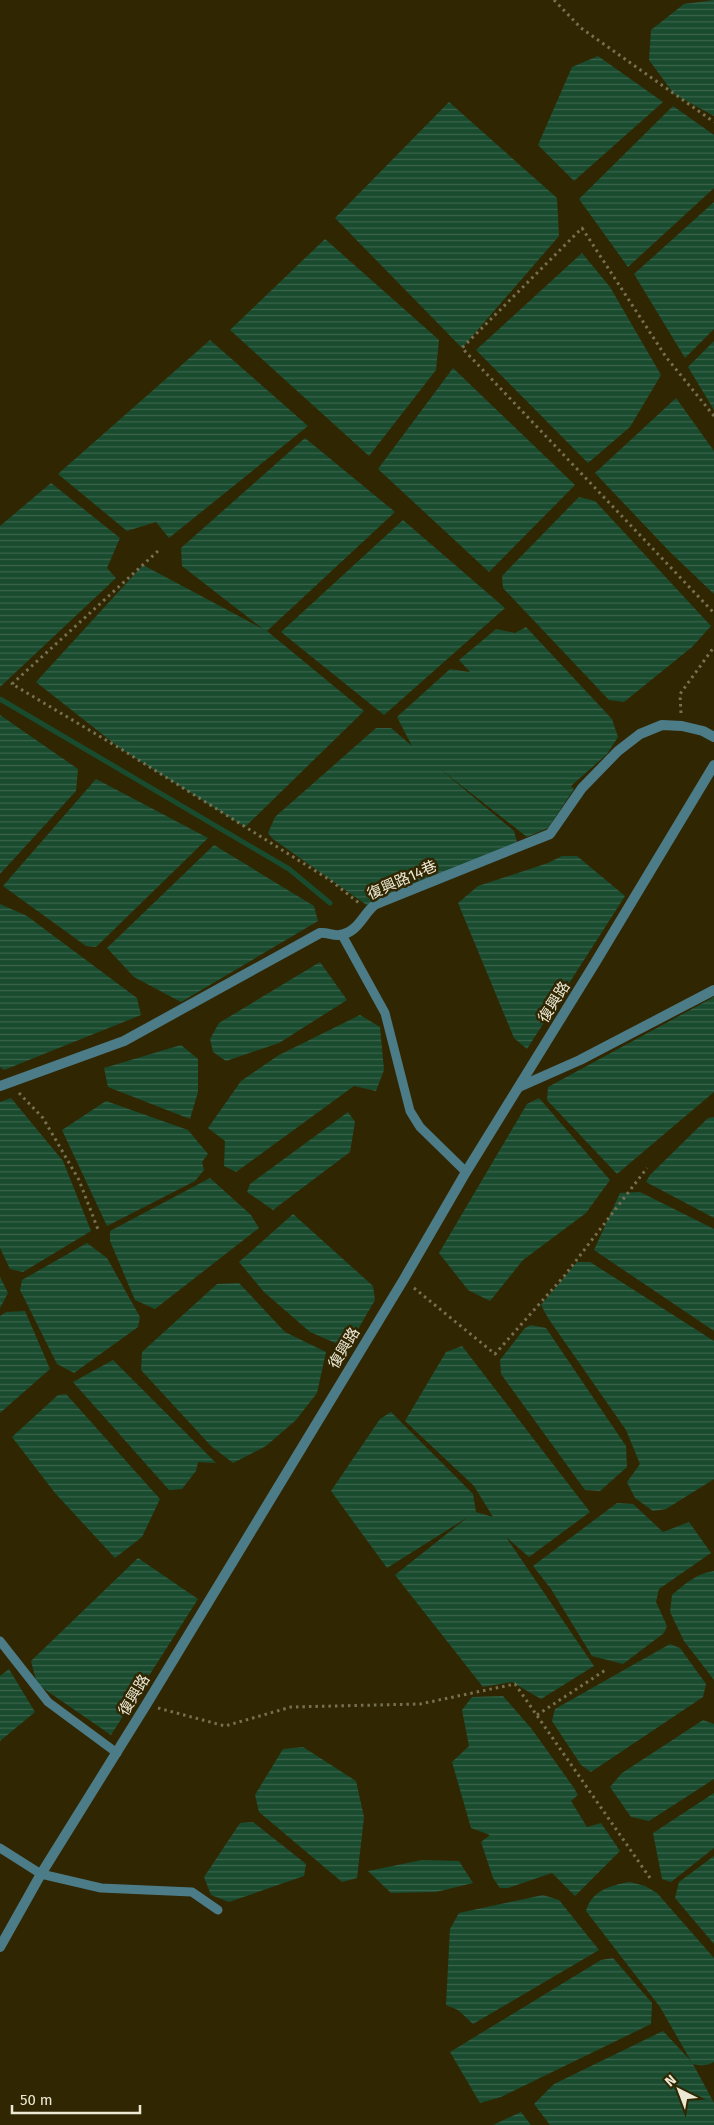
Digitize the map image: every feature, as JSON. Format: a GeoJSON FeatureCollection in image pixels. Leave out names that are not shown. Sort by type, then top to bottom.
{"type":"FeatureCollection","features":[{"type":"Feature","properties":{"kind":"street","name":"復興路14巷"},"geometry":{"type":"LineString","coordinates":[[342,935],[355,928],[362,921],[368,910],[376,904],[550,834],[582,788],[618,750],[640,734],[662,725],[682,726],[703,731],[714,737]]}},
{"type":"Feature","properties":{"kind":"street","name":"復興路"},"geometry":{"type":"LineString","coordinates":[[0,1947],[41,1874],[146,1705],[404,1279],[466,1172],[596,963],[714,765]]}},
{"type":"Feature","properties":{"kind":"street"},"geometry":{"type":"LineString","coordinates":[[4,1084],[124,1041],[320,933],[342,935]]}},
{"type":"Feature","properties":{"kind":"street"},"geometry":{"type":"LineString","coordinates":[[519,1087],[580,1060],[714,990]]}},
{"type":"Feature","properties":{"kind":"lane"},"geometry":{"type":"LineString","coordinates":[[342,935],[384,1013],[410,1111],[420,1127],[466,1172]]}},
{"type":"Feature","properties":{"kind":"lane"},"geometry":{"type":"LineString","coordinates":[[0,1641],[48,1702],[117,1752]]}},
{"type":"Feature","properties":{"kind":"lane"},"geometry":{"type":"LineString","coordinates":[[0,1848],[41,1874],[101,1888],[192,1892],[218,1910]]}},
{"type":"Feature","properties":{"kind":"path"},"geometry":{"type":"LineString","coordinates":[[554,0],[581,28],[714,122]]}},
{"type":"Feature","properties":{"kind":"path"},"geometry":{"type":"LineString","coordinates":[[714,416],[666,357],[582,228],[462,348],[714,613]]}},
{"type":"Feature","properties":{"kind":"path"},"geometry":{"type":"LineString","coordinates":[[158,551],[12,684],[121,749],[321,875],[368,910]]}},
{"type":"Feature","properties":{"kind":"path"},"geometry":{"type":"LineString","coordinates":[[682,726],[680,694],[714,647]]}},
{"type":"Feature","properties":{"kind":"path"},"geometry":{"type":"LineString","coordinates":[[4,1084],[43,1118],[79,1180],[99,1232]]}},
{"type":"Feature","properties":{"kind":"path"},"geometry":{"type":"LineString","coordinates":[[404,1279],[495,1354],[565,1275],[647,1168]]}},
{"type":"Feature","properties":{"kind":"path"},"geometry":{"type":"LineString","coordinates":[[537,1715],[607,1669]]}},
{"type":"Feature","properties":{"kind":"path"},"geometry":{"type":"LineString","coordinates":[[146,1705],[225,1726],[291,1707],[420,1704],[515,1684],[650,1878]]}},
{"type":"Feature","properties":{"kind":"shaded area"},"geometry":{"type":"Polygon","coordinates":[[[714,0],[714,116],[674,94],[649,60],[651,30],[684,4],[714,0]]]}},
{"type":"Feature","properties":{"kind":"shaded area"},"geometry":{"type":"Polygon","coordinates":[[[598,56],[663,102],[574,181],[538,145],[572,67],[598,56]]]}},
{"type":"Feature","properties":{"kind":"shaded area"},"geometry":{"type":"Polygon","coordinates":[[[449,102],[557,198],[559,236],[462,348],[335,218],[449,102]]]}},
{"type":"Feature","properties":{"kind":"shaded area"},"geometry":{"type":"Polygon","coordinates":[[[673,106],[714,135],[714,188],[628,267],[579,199],[673,106]]]}},
{"type":"Feature","properties":{"kind":"shaded area"},"geometry":{"type":"Polygon","coordinates":[[[714,202],[714,329],[685,358],[634,274],[714,202]]]}},
{"type":"Feature","properties":{"kind":"shaded area"},"geometry":{"type":"Polygon","coordinates":[[[325,239],[439,340],[436,370],[369,456],[230,330],[325,239]]]}},
{"type":"Feature","properties":{"kind":"shaded area"},"geometry":{"type":"Polygon","coordinates":[[[582,253],[610,287],[661,375],[630,427],[588,463],[476,350],[582,253]]]}},
{"type":"Feature","properties":{"kind":"shaded area"},"geometry":{"type":"Polygon","coordinates":[[[210,340],[308,426],[169,538],[156,522],[127,531],[58,474],[210,340]]]}},
{"type":"Feature","properties":{"kind":"shaded area"},"geometry":{"type":"Polygon","coordinates":[[[714,341],[714,410],[688,367],[714,341]]]}},
{"type":"Feature","properties":{"kind":"shaded area"},"geometry":{"type":"Polygon","coordinates":[[[453,368],[575,485],[489,572],[378,469],[453,368]]]}},
{"type":"Feature","properties":{"kind":"shaded area"},"geometry":{"type":"Polygon","coordinates":[[[676,398],[714,451],[714,594],[670,552],[595,473],[676,398]]]}},
{"type":"Feature","properties":{"kind":"shaded area"},"geometry":{"type":"Polygon","coordinates":[[[305,438],[395,512],[267,631],[364,711],[245,827],[121,749],[36,682],[143,565],[263,629],[182,566],[181,548],[305,438]]]}},
{"type":"Feature","properties":{"kind":"shaded area"},"geometry":{"type":"Polygon","coordinates":[[[51,483],[120,538],[107,568],[116,578],[0,687],[0,526],[51,483]]]}},
{"type":"Feature","properties":{"kind":"shaded area"},"geometry":{"type":"Polygon","coordinates":[[[579,497],[595,501],[711,626],[692,647],[624,702],[609,700],[503,588],[502,576],[579,497]]]}},
{"type":"Feature","properties":{"kind":"shaded area"},"geometry":{"type":"Polygon","coordinates":[[[403,520],[505,608],[384,715],[281,632],[403,520]]]}},
{"type":"Feature","properties":{"kind":"shaded area"},"geometry":{"type":"Polygon","coordinates":[[[526,627],[612,719],[618,737],[607,754],[571,786],[574,789],[548,828],[527,837],[439,768],[514,831],[517,842],[368,906],[273,839],[268,833],[275,817],[376,728],[391,728],[412,746],[397,717],[450,669],[470,672],[459,660],[496,629],[515,633],[526,627]]]}},
{"type":"Feature","properties":{"kind":"shaded area"},"geometry":{"type":"Polygon","coordinates":[[[0,715],[78,769],[76,791],[0,874],[0,715]]]}},
{"type":"Feature","properties":{"kind":"shaded area"},"geometry":{"type":"Polygon","coordinates":[[[96,779],[208,838],[96,947],[86,946],[3,886],[96,779]]]}},
{"type":"Feature","properties":{"kind":"shaded area"},"geometry":{"type":"Polygon","coordinates":[[[214,845],[314,906],[318,921],[181,1002],[134,977],[107,948],[214,845]]]}},
{"type":"Feature","properties":{"kind":"shaded area"},"geometry":{"type":"Polygon","coordinates":[[[562,856],[577,856],[625,896],[527,1049],[514,1038],[458,903],[478,886],[548,863],[562,856]]]}},
{"type":"Feature","properties":{"kind":"shaded area"},"geometry":{"type":"Polygon","coordinates":[[[0,904],[27,916],[137,998],[141,1015],[4,1070],[0,1067],[0,904]]]}},
{"type":"Feature","properties":{"kind":"shaded area"},"geometry":{"type":"Polygon","coordinates":[[[320,962],[347,1000],[279,1043],[226,1061],[213,1052],[210,1039],[219,1023],[320,962]]]}},
{"type":"Feature","properties":{"kind":"shaded area"},"geometry":{"type":"Polygon","coordinates":[[[714,997],[714,1092],[617,1174],[547,1100],[548,1087],[714,997]]]}},
{"type":"Feature","properties":{"kind":"shaded area"},"geometry":{"type":"Polygon","coordinates":[[[360,1015],[380,1027],[384,1070],[376,1091],[354,1086],[236,1172],[224,1166],[225,1141],[208,1128],[241,1081],[279,1055],[360,1015]]]}},
{"type":"Feature","properties":{"kind":"shaded area"},"geometry":{"type":"Polygon","coordinates":[[[181,1045],[198,1059],[198,1092],[190,1119],[108,1087],[104,1068],[181,1045]]]}},
{"type":"Feature","properties":{"kind":"shaded area"},"geometry":{"type":"Polygon","coordinates":[[[11,1098],[63,1161],[91,1231],[23,1272],[10,1269],[0,1248],[0,1102],[11,1098]]]}},
{"type":"Feature","properties":{"kind":"shaded area"},"geometry":{"type":"Polygon","coordinates":[[[539,1098],[610,1180],[586,1213],[523,1260],[490,1301],[468,1290],[439,1253],[527,1104],[539,1098]]]}},
{"type":"Feature","properties":{"kind":"shaded area"},"geometry":{"type":"Polygon","coordinates":[[[106,1101],[188,1130],[208,1154],[202,1162],[204,1170],[195,1181],[107,1226],[62,1130],[106,1101]]]}},
{"type":"Feature","properties":{"kind":"shaded area"},"geometry":{"type":"Polygon","coordinates":[[[348,1112],[355,1122],[350,1152],[273,1210],[247,1192],[250,1184],[348,1112]]]}},
{"type":"Feature","properties":{"kind":"shaded area"},"geometry":{"type":"Polygon","coordinates":[[[714,1117],[714,1218],[646,1182],[650,1175],[708,1118],[714,1117]]]}},
{"type":"Feature","properties":{"kind":"shaded area"},"geometry":{"type":"Polygon","coordinates":[[[210,1178],[251,1215],[259,1228],[155,1309],[135,1300],[110,1241],[110,1231],[210,1178]]]}},
{"type":"Feature","properties":{"kind":"shaded area"},"geometry":{"type":"Polygon","coordinates":[[[640,1192],[714,1229],[714,1331],[594,1250],[620,1193],[640,1192]]]}},
{"type":"Feature","properties":{"kind":"shaded area"},"geometry":{"type":"Polygon","coordinates":[[[293,1214],[373,1286],[375,1300],[347,1348],[310,1332],[264,1292],[239,1262],[293,1214]]]}},
{"type":"Feature","properties":{"kind":"shaded area"},"geometry":{"type":"Polygon","coordinates":[[[87,1243],[107,1258],[140,1317],[138,1327],[74,1373],[57,1364],[20,1290],[22,1280],[87,1243]]]}},
{"type":"Feature","properties":{"kind":"shaded area"},"geometry":{"type":"Polygon","coordinates":[[[577,1262],[590,1262],[714,1341],[714,1479],[666,1509],[653,1511],[635,1498],[627,1482],[640,1464],[626,1430],[548,1318],[541,1305],[577,1262]]]}},
{"type":"Feature","properties":{"kind":"shaded area"},"geometry":{"type":"Polygon","coordinates":[[[0,1277],[8,1293],[0,1308],[0,1277]]]}},
{"type":"Feature","properties":{"kind":"shaded area"},"geometry":{"type":"Polygon","coordinates":[[[239,1283],[285,1332],[326,1352],[317,1393],[296,1420],[266,1446],[233,1463],[211,1446],[141,1370],[142,1352],[217,1284],[239,1283]]]}},
{"type":"Feature","properties":{"kind":"shaded area"},"geometry":{"type":"Polygon","coordinates":[[[25,1311],[50,1369],[0,1413],[0,1316],[6,1312],[25,1311]]]}},
{"type":"Feature","properties":{"kind":"shaded area"},"geometry":{"type":"Polygon","coordinates":[[[531,1325],[546,1328],[626,1446],[627,1467],[600,1491],[585,1490],[501,1374],[500,1360],[525,1328],[531,1325]]]}},
{"type":"Feature","properties":{"kind":"shaded area"},"geometry":{"type":"Polygon","coordinates":[[[462,1346],[590,1512],[529,1557],[506,1537],[594,1666],[541,1699],[512,1682],[483,1687],[395,1575],[468,1517],[387,1568],[331,1491],[380,1419],[391,1412],[473,1494],[476,1512],[493,1517],[474,1486],[405,1421],[446,1352],[462,1346]]]}},
{"type":"Feature","properties":{"kind":"shaded area"},"geometry":{"type":"Polygon","coordinates":[[[113,1360],[216,1463],[198,1462],[196,1471],[182,1489],[169,1490],[73,1382],[113,1360]]]}},
{"type":"Feature","properties":{"kind":"shaded area"},"geometry":{"type":"Polygon","coordinates":[[[66,1394],[160,1499],[142,1537],[115,1558],[55,1493],[12,1437],[58,1395],[66,1394]]]}},
{"type":"Feature","properties":{"kind":"shaded area"},"geometry":{"type":"Polygon","coordinates":[[[617,1503],[633,1504],[663,1532],[689,1522],[711,1553],[659,1589],[656,1602],[667,1626],[664,1633],[623,1664],[592,1656],[551,1589],[533,1566],[617,1503]]]}},
{"type":"Feature","properties":{"kind":"shaded area"},"geometry":{"type":"Polygon","coordinates":[[[138,1558],[198,1599],[111,1735],[37,1684],[31,1661],[138,1558]]]}},
{"type":"Feature","properties":{"kind":"shaded area"},"geometry":{"type":"Polygon","coordinates":[[[714,1571],[714,1680],[684,1641],[670,1612],[672,1595],[702,1574],[714,1571]]]}},
{"type":"Feature","properties":{"kind":"shaded area"},"geometry":{"type":"Polygon","coordinates":[[[670,1644],[680,1648],[706,1684],[703,1697],[591,1772],[581,1765],[552,1721],[555,1709],[670,1644]]]}},
{"type":"Feature","properties":{"kind":"shaded area"},"geometry":{"type":"Polygon","coordinates":[[[9,1669],[35,1712],[0,1741],[0,1676],[9,1669]]]}},
{"type":"Feature","properties":{"kind":"shaded area"},"geometry":{"type":"Polygon","coordinates":[[[503,1696],[531,1728],[574,1788],[578,1795],[571,1801],[587,1827],[601,1823],[620,1851],[575,1896],[552,1873],[508,1888],[500,1888],[493,1878],[481,1842],[490,1835],[471,1828],[452,1762],[469,1746],[462,1710],[472,1697],[503,1696]]]}},
{"type":"Feature","properties":{"kind":"shaded area"},"geometry":{"type":"Polygon","coordinates":[[[703,1720],[714,1724],[714,1779],[649,1821],[631,1817],[610,1787],[622,1773],[703,1720]]]}},
{"type":"Feature","properties":{"kind":"shaded area"},"geometry":{"type":"Polygon","coordinates":[[[303,1747],[356,1781],[364,1817],[357,1878],[342,1882],[259,1812],[255,1795],[283,1749],[303,1747]]]}},
{"type":"Feature","properties":{"kind":"shaded area"},"geometry":{"type":"Polygon","coordinates":[[[714,1793],[714,1848],[671,1882],[662,1879],[653,1833],[714,1793]]]}},
{"type":"Feature","properties":{"kind":"shaded area"},"geometry":{"type":"Polygon","coordinates":[[[253,1822],[306,1864],[304,1876],[229,1902],[211,1895],[204,1877],[240,1823],[253,1822]]]}},
{"type":"Feature","properties":{"kind":"shaded area"},"geometry":{"type":"Polygon","coordinates":[[[714,1856],[714,1944],[675,1898],[679,1882],[714,1856]]]}},
{"type":"Feature","properties":{"kind":"shaded area"},"geometry":{"type":"Polygon","coordinates":[[[422,1860],[459,1861],[473,1883],[436,1892],[391,1893],[368,1871],[422,1860]]]}},
{"type":"Feature","properties":{"kind":"shaded area"},"geometry":{"type":"Polygon","coordinates":[[[630,1882],[645,1886],[657,1893],[714,1958],[714,2062],[704,2065],[693,2064],[714,2103],[714,2125],[550,2125],[534,2104],[554,2084],[663,2031],[691,2061],[660,2007],[586,1911],[592,1898],[603,1890],[630,1882]]]}},
{"type":"Feature","properties":{"kind":"shaded area"},"geometry":{"type":"Polygon","coordinates":[[[543,1895],[559,1900],[599,1950],[473,2024],[458,2010],[446,2005],[450,1929],[459,1913],[543,1895]]]}},
{"type":"Feature","properties":{"kind":"shaded area"},"geometry":{"type":"Polygon","coordinates":[[[613,1958],[652,2003],[651,2024],[501,2097],[480,2103],[450,2052],[601,1960],[613,1958]]]}},
{"type":"Feature","properties":{"kind":"shaded area"},"geometry":{"type":"Polygon","coordinates":[[[521,2112],[531,2125],[493,2125],[521,2112]]]}},
{"type":"Feature","properties":{"kind":"waterway"},"geometry":{"type":"LineString","coordinates":[[0,699],[289,869],[330,903]]}}]}
